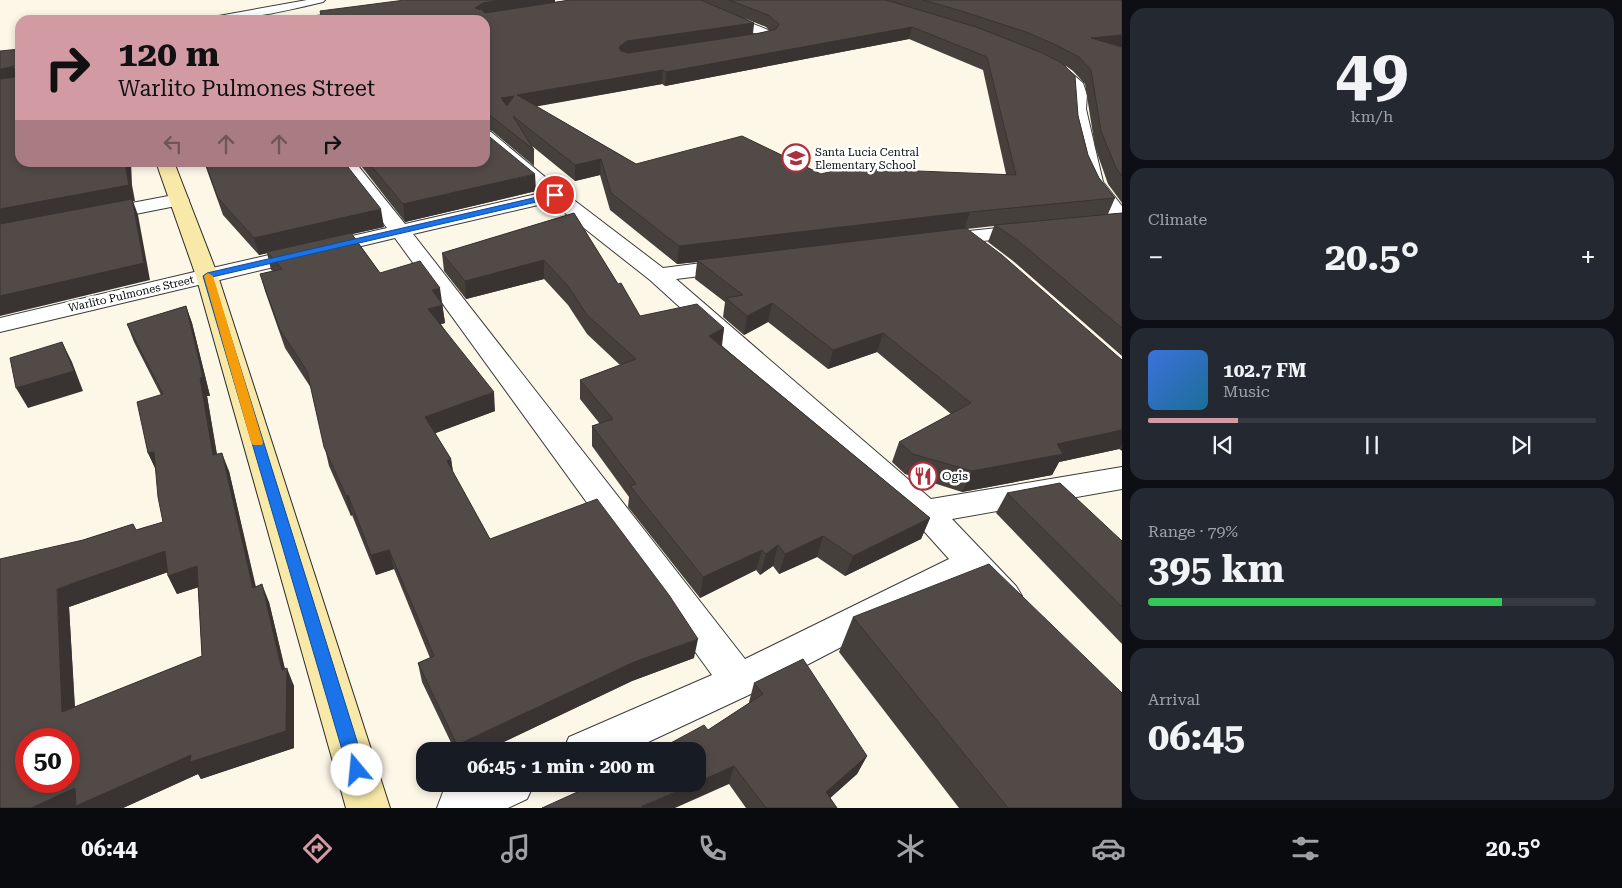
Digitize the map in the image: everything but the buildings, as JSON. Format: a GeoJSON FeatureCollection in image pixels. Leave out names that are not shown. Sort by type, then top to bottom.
{"type":"FeatureCollection","features":[{"type":"Feature","properties":{"kind":"main road"},"geometry":{"type":"LineString","coordinates":[[167,167],[207,276],[368,808]]}},
{"type":"Feature","properties":{"kind":"street"},"geometry":{"type":"LineString","coordinates":[[684,0],[769,35],[766,38],[727,45]]}},
{"type":"Feature","properties":{"kind":"street"},"geometry":{"type":"LineString","coordinates":[[1032,57],[1058,69],[1076,83],[1080,95],[1078,109],[1094,182],[1115,222]]}},
{"type":"Feature","properties":{"kind":"street"},"geometry":{"type":"LineString","coordinates":[[490,140],[555,195],[658,275],[924,512],[1020,613]]}},
{"type":"Feature","properties":{"kind":"street"},"geometry":{"type":"LineString","coordinates":[[349,167],[400,231],[739,681]]}},
{"type":"Feature","properties":{"kind":"street","name":"Warlito Pulmones Street"},"geometry":{"type":"LineString","coordinates":[[0,325],[555,195]]}},
{"type":"Feature","properties":{"kind":"street"},"geometry":{"type":"LineString","coordinates":[[85,218],[179,200]]}},
{"type":"Feature","properties":{"kind":"street"},"geometry":{"type":"LineString","coordinates":[[915,243],[1043,230]]}},
{"type":"Feature","properties":{"kind":"street"},"geometry":{"type":"LineString","coordinates":[[964,237],[991,257]]}},
{"type":"Feature","properties":{"kind":"street"},"geometry":{"type":"LineString","coordinates":[[658,275],[756,263]]}},
{"type":"Feature","properties":{"kind":"street"},"geometry":{"type":"LineString","coordinates":[[924,512],[1122,478]]}},
{"type":"Feature","properties":{"kind":"street"},"geometry":{"type":"LineString","coordinates":[[604,742],[739,681],[972,562]]}},
{"type":"Feature","properties":{"kind":"street"},"geometry":{"type":"LineString","coordinates":[[459,808],[494,792]]}},
{"type":"Feature","properties":{"kind":"lane"},"geometry":{"type":"LineString","coordinates":[[246,15],[320,0]]}},
{"type":"Feature","properties":{"kind":"lane"},"geometry":{"type":"LineString","coordinates":[[344,15],[365,12]]}},
{"type":"Feature","properties":{"kind":"slow traffic"},"geometry":{"type":"LineString","coordinates":[[208,276],[257,442]]}},
{"type":"Feature","properties":{"kind":"place","name":"Santa Lucia Central Elementary School"},"geometry":{"type":"Point","coordinates":[796,158]}},
{"type":"Feature","properties":{"kind":"place","name":"Ogis"},"geometry":{"type":"Point","coordinates":[923,476]}},
{"type":"Feature","properties":{"kind":"route"},"geometry":{"type":"LineString","coordinates":[[357,770],[207,276],[555,195]]}}]}
